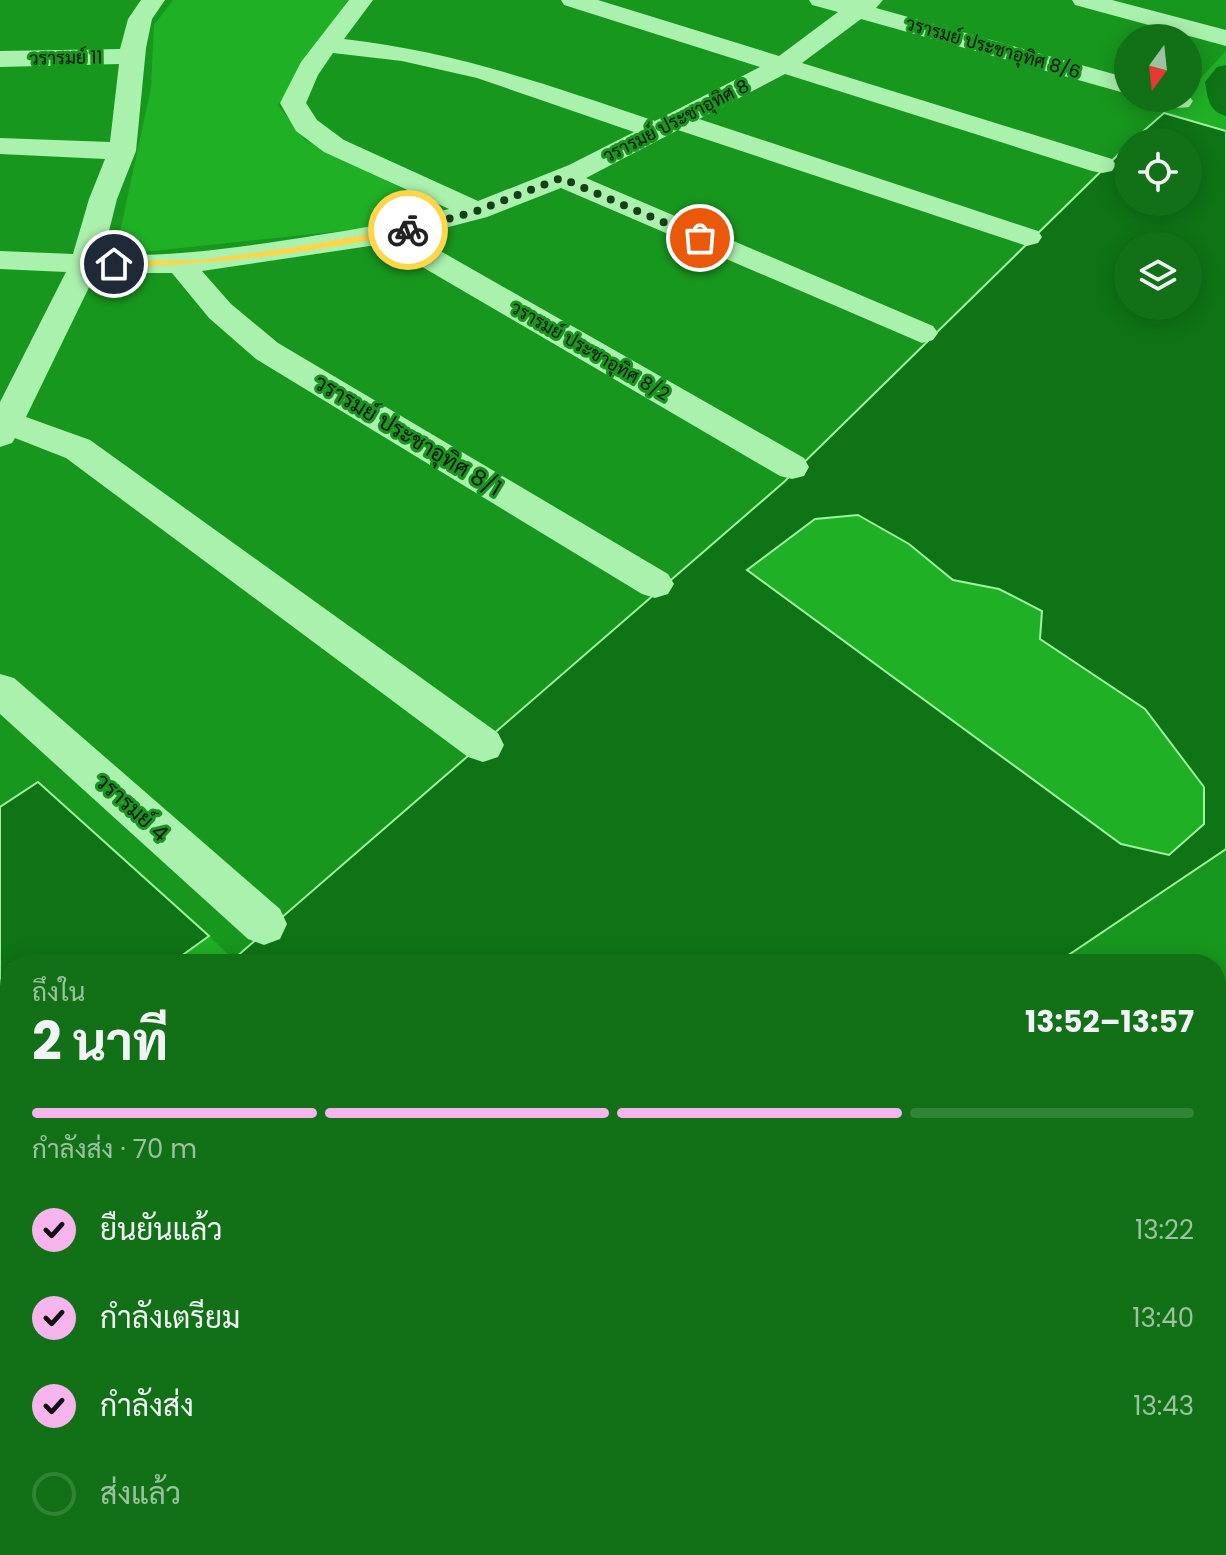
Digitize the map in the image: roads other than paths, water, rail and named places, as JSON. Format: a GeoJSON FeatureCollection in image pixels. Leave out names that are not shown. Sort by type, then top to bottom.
{"type":"FeatureCollection","features":[{"type":"Feature","properties":{"kind":"street"},"geometry":{"type":"LineString","coordinates":[[153,0],[140,19],[122,151],[103,199],[86,263],[3,426],[78,449],[483,745]]}},
{"type":"Feature","properties":{"kind":"street"},"geometry":{"type":"LineString","coordinates":[[361,0],[344,27],[298,82],[293,103],[306,125],[334,146],[477,211]]}},
{"type":"Feature","properties":{"kind":"street"},"geometry":{"type":"LineString","coordinates":[[573,0],[1102,165]]}},
{"type":"Feature","properties":{"kind":"street","name":"วรารมย์ ประชาอุทิศ 8/6"},"geometry":{"type":"LineString","coordinates":[[821,0],[865,5],[1114,82]]}},
{"type":"Feature","properties":{"kind":"street"},"geometry":{"type":"LineString","coordinates":[[1084,0],[1226,38]]}},
{"type":"Feature","properties":{"kind":"street","name":"วรารมย์ ประชาอุทิศ 8"},"geometry":{"type":"LineString","coordinates":[[0,260],[143,266],[180,263],[296,250],[388,234],[477,211],[561,178],[785,64],[865,5]]}},
{"type":"Feature","properties":{"kind":"street"},"geometry":{"type":"LineString","coordinates":[[327,45],[402,53],[461,65],[1027,237]]}},
{"type":"Feature","properties":{"kind":"street","name":"วรารมย์ 11"},"geometry":{"type":"LineString","coordinates":[[0,59],[133,56]]}},
{"type":"Feature","properties":{"kind":"street"},"geometry":{"type":"LineString","coordinates":[[0,146],[122,151]]}},
{"type":"Feature","properties":{"kind":"street"},"geometry":{"type":"LineString","coordinates":[[561,178],[922,333]]}},
{"type":"Feature","properties":{"kind":"street","name":"วรารมย์ ประชาอุทิศ 8/2"},"geometry":{"type":"LineString","coordinates":[[388,234],[792,467]]}},
{"type":"Feature","properties":{"kind":"street","name":"วรารมย์ ประชาอุทิศ 8/1"},"geometry":{"type":"LineString","coordinates":[[180,263],[201,293],[228,321],[267,351],[655,584]]}},
{"type":"Feature","properties":{"kind":"street","name":"วรารมย์ 4"},"geometry":{"type":"LineString","coordinates":[[0,690],[264,924]]}},
{"type":"Feature","properties":{"kind":"waterway"},"geometry":{"type":"LineString","coordinates":[[1226,72],[1217,82],[1222,105],[1226,108]]}}]}
